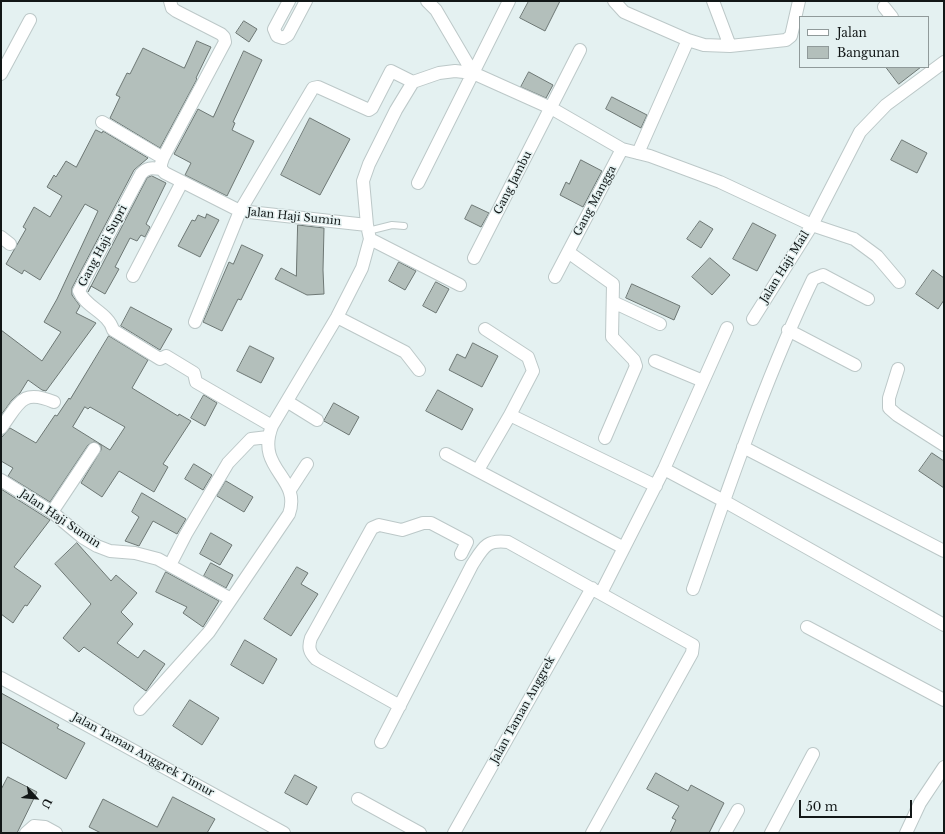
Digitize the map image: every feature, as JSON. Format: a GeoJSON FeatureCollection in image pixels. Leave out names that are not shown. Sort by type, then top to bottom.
{"type":"FeatureCollection","features":[{"type":"Feature","properties":{"kind":"street"},"geometry":{"type":"LineString","coordinates":[[162,164],[225,42],[224,37],[221,34],[176,11],[172,8],[170,1]]}},
{"type":"Feature","properties":{"kind":"street"},"geometry":{"type":"LineString","coordinates":[[289,1],[274,29],[277,36],[283,38],[288,34],[306,1]]}},
{"type":"Feature","properties":{"kind":"street"},"geometry":{"type":"LineString","coordinates":[[427,1],[436,10],[473,73]]}},
{"type":"Feature","properties":{"kind":"street"},"geometry":{"type":"LineString","coordinates":[[418,183],[509,1]]}},
{"type":"Feature","properties":{"kind":"street"},"geometry":{"type":"LineString","coordinates":[[614,1],[624,12],[688,40],[718,47],[786,40],[791,36],[799,1]]}},
{"type":"Feature","properties":{"kind":"street"},"geometry":{"type":"LineString","coordinates":[[713,1],[730,46]]}},
{"type":"Feature","properties":{"kind":"street"},"geometry":{"type":"LineString","coordinates":[[1,74],[30,20]]}},
{"type":"Feature","properties":{"kind":"street"},"geometry":{"type":"LineString","coordinates":[[638,153],[688,40]]}},
{"type":"Feature","properties":{"kind":"street","name":"Gang Jambu"},"geometry":{"type":"LineString","coordinates":[[474,258],[580,50]]}},
{"type":"Feature","properties":{"kind":"street"},"geometry":{"type":"LineString","coordinates":[[140,709],[209,632],[289,514],[292,506],[292,496],[290,490],[270,457],[267,448],[270,432],[337,317],[362,268],[368,232],[363,181],[369,164],[392,117],[413,82],[439,73],[455,71],[473,73],[551,108],[622,149],[638,153],[720,182],[812,225],[860,132],[886,105],[930,68],[944,62]]}},
{"type":"Feature","properties":{"kind":"street"},"geometry":{"type":"LineString","coordinates":[[195,322],[240,211],[313,88],[318,86],[369,110],[372,108],[392,71],[413,82]]}},
{"type":"Feature","properties":{"kind":"street","name":"Jalan Haji Sumin"},"geometry":{"type":"LineString","coordinates":[[102,122],[162,164],[182,182],[240,211],[368,232]]}},
{"type":"Feature","properties":{"kind":"street","name":"Gang Mangga"},"geometry":{"type":"LineString","coordinates":[[555,277],[622,149]]}},
{"type":"Feature","properties":{"kind":"street","name":"Gang Haji Supri"},"geometry":{"type":"LineString","coordinates":[[162,164],[145,170],[141,174],[79,290],[81,297],[110,323],[114,330],[160,359],[166,356],[194,373],[196,382],[270,432]]}},
{"type":"Feature","properties":{"kind":"street"},"geometry":{"type":"LineString","coordinates":[[133,276],[182,182]]}},
{"type":"Feature","properties":{"kind":"street","name":"Jalan Haji Mail"},"geometry":{"type":"LineString","coordinates":[[753,319],[812,225],[854,240],[877,256],[899,282]]}},
{"type":"Feature","properties":{"kind":"street"},"geometry":{"type":"LineString","coordinates":[[368,232],[460,285]]}},
{"type":"Feature","properties":{"kind":"street"},"geometry":{"type":"LineString","coordinates":[[568,252],[612,281],[615,287],[612,337],[634,360],[636,366],[605,438]]}},
{"type":"Feature","properties":{"kind":"street"},"geometry":{"type":"LineString","coordinates":[[693,589],[743,446],[788,330],[813,279],[823,275],[868,299]]}},
{"type":"Feature","properties":{"kind":"street"},"geometry":{"type":"LineString","coordinates":[[613,302],[660,324]]}},
{"type":"Feature","properties":{"kind":"street"},"geometry":{"type":"LineString","coordinates":[[337,317],[405,352],[418,370]]}},
{"type":"Feature","properties":{"kind":"street","name":"Jalan Taman Anggrek"},"geometry":{"type":"LineString","coordinates":[[454,833],[596,590],[610,576],[656,486],[727,328]]}},
{"type":"Feature","properties":{"kind":"street"},"geometry":{"type":"LineString","coordinates":[[478,470],[510,414],[532,371],[528,356],[485,329]]}},
{"type":"Feature","properties":{"kind":"street"},"geometry":{"type":"LineString","coordinates":[[788,330],[856,364]]}},
{"type":"Feature","properties":{"kind":"street"},"geometry":{"type":"LineString","coordinates":[[655,361],[704,381]]}},
{"type":"Feature","properties":{"kind":"street"},"geometry":{"type":"LineString","coordinates":[[898,369],[888,404],[891,411],[944,445]]}},
{"type":"Feature","properties":{"kind":"street"},"geometry":{"type":"LineString","coordinates":[[1,428],[19,404],[26,398],[36,396],[54,402]]}},
{"type":"Feature","properties":{"kind":"street"},"geometry":{"type":"LineString","coordinates":[[288,402],[317,420]]}},
{"type":"Feature","properties":{"kind":"street"},"geometry":{"type":"LineString","coordinates":[[510,414],[656,486]]}},
{"type":"Feature","properties":{"kind":"street"},"geometry":{"type":"LineString","coordinates":[[170,565],[186,534],[228,463],[251,439],[270,432]]}},
{"type":"Feature","properties":{"kind":"street"},"geometry":{"type":"LineString","coordinates":[[743,446],[944,551]]}},
{"type":"Feature","properties":{"kind":"street"},"geometry":{"type":"LineString","coordinates":[[52,512],[94,449]]}},
{"type":"Feature","properties":{"kind":"street"},"geometry":{"type":"LineString","coordinates":[[446,454],[624,548]]}},
{"type":"Feature","properties":{"kind":"street"},"geometry":{"type":"LineString","coordinates":[[290,490],[307,464]]}},
{"type":"Feature","properties":{"kind":"street"},"geometry":{"type":"LineString","coordinates":[[664,469],[724,501],[944,625]]}},
{"type":"Feature","properties":{"kind":"street","name":"Jalan Haji Sumin"},"geometry":{"type":"LineString","coordinates":[[1,480],[52,512],[82,537],[97,546],[110,551],[158,559],[231,599]]}},
{"type":"Feature","properties":{"kind":"street"},"geometry":{"type":"LineString","coordinates":[[400,706],[316,659],[311,654],[308,646],[311,638],[372,528],[379,525],[402,530],[423,523],[431,523],[467,542],[461,554]]}},
{"type":"Feature","properties":{"kind":"street"},"geometry":{"type":"LineString","coordinates":[[380,742],[472,565],[485,546],[497,541],[508,542],[690,642],[693,649],[592,833]]}},
{"type":"Feature","properties":{"kind":"street"},"geometry":{"type":"LineString","coordinates":[[807,627],[944,700]]}},
{"type":"Feature","properties":{"kind":"street","name":"Jalan Taman Anggrek Timur"},"geometry":{"type":"LineString","coordinates":[[1,678],[284,833]]}},
{"type":"Feature","properties":{"kind":"street"},"geometry":{"type":"LineString","coordinates":[[771,833],[813,754]]}},
{"type":"Feature","properties":{"kind":"street"},"geometry":{"type":"LineString","coordinates":[[906,833],[920,803],[942,775]]}},
{"type":"Feature","properties":{"kind":"street"},"geometry":{"type":"LineString","coordinates":[[358,799],[420,833]]}},
{"type":"Feature","properties":{"kind":"street"},"geometry":{"type":"LineString","coordinates":[[725,833],[738,810]]}},
{"type":"Feature","properties":{"kind":"street"},"geometry":{"type":"LineString","coordinates":[[26,833],[34,826],[39,826],[56,833]]}},
{"type":"Feature","properties":{"kind":"lane"},"geometry":{"type":"LineString","coordinates":[[368,232],[392,225],[404,226]]}},
{"type":"Feature","properties":{"kind":"building"},"geometry":{"type":"Polygon","coordinates":[[[529,1],[560,1],[545,31],[520,18],[529,1]]]}},
{"type":"Feature","properties":{"kind":"building"},"geometry":{"type":"Polygon","coordinates":[[[244,21],[257,29],[249,42],[236,33],[244,21]]]}},
{"type":"Feature","properties":{"kind":"building"},"geometry":{"type":"Polygon","coordinates":[[[197,41],[211,47],[196,78],[197,79],[160,148],[110,118],[120,97],[116,95],[127,73],[130,74],[143,48],[184,68],[197,41]]]}},
{"type":"Feature","properties":{"kind":"building"},"geometry":{"type":"Polygon","coordinates":[[[244,51],[262,60],[233,122],[235,123],[232,130],[254,141],[227,196],[185,175],[191,163],[174,154],[198,109],[213,117],[244,51]]]}},
{"type":"Feature","properties":{"kind":"building"},"geometry":{"type":"Polygon","coordinates":[[[887,68],[920,68],[899,84],[887,68]]]}},
{"type":"Feature","properties":{"kind":"building"},"geometry":{"type":"Polygon","coordinates":[[[529,72],[553,85],[546,98],[521,87],[529,72]]]}},
{"type":"Feature","properties":{"kind":"building"},"geometry":{"type":"Polygon","coordinates":[[[612,97],[647,115],[641,128],[606,109],[612,97]]]}},
{"type":"Feature","properties":{"kind":"building"},"geometry":{"type":"Polygon","coordinates":[[[310,118],[350,139],[320,195],[281,175],[310,118]]]}},
{"type":"Feature","properties":{"kind":"building"},"geometry":{"type":"Polygon","coordinates":[[[96,130],[102,133],[103,131],[148,158],[134,170],[72,288],[72,295],[80,306],[76,313],[96,323],[46,391],[42,390],[28,380],[20,393],[12,400],[1,415],[1,330],[42,361],[61,332],[44,322],[57,299],[98,211],[85,204],[40,280],[24,270],[22,274],[6,264],[26,229],[23,227],[34,207],[50,217],[62,196],[47,187],[54,175],[56,177],[66,161],[76,167],[96,130]]]}},
{"type":"Feature","properties":{"kind":"building"},"geometry":{"type":"Polygon","coordinates":[[[902,140],[927,153],[917,173],[891,160],[902,140]]]}},
{"type":"Feature","properties":{"kind":"building"},"geometry":{"type":"Polygon","coordinates":[[[581,160],[602,171],[583,207],[560,195],[566,182],[569,184],[581,160]]]}},
{"type":"Feature","properties":{"kind":"building"},"geometry":{"type":"Polygon","coordinates":[[[152,176],[166,183],[146,224],[150,227],[145,237],[141,235],[137,241],[130,238],[115,267],[119,269],[105,294],[91,286],[147,178],[152,176]]]}},
{"type":"Feature","properties":{"kind":"building"},"geometry":{"type":"Polygon","coordinates":[[[472,205],[489,213],[481,227],[465,219],[472,205]]]}},
{"type":"Feature","properties":{"kind":"building"},"geometry":{"type":"Polygon","coordinates":[[[207,214],[219,220],[200,257],[178,246],[192,220],[195,221],[198,215],[205,218],[207,214]]]}},
{"type":"Feature","properties":{"kind":"building"},"geometry":{"type":"Polygon","coordinates":[[[700,221],[713,229],[701,248],[687,239],[700,221]]]}},
{"type":"Feature","properties":{"kind":"building"},"geometry":{"type":"Polygon","coordinates":[[[753,223],[776,235],[757,271],[733,259],[753,223]]]}},
{"type":"Feature","properties":{"kind":"building"},"geometry":{"type":"Polygon","coordinates":[[[298,225],[324,228],[324,294],[307,295],[275,279],[281,268],[296,276],[298,225]]]}},
{"type":"Feature","properties":{"kind":"building"},"geometry":{"type":"Polygon","coordinates":[[[242,245],[263,255],[241,300],[238,299],[222,331],[203,322],[229,262],[233,264],[242,245]]]}},
{"type":"Feature","properties":{"kind":"building"},"geometry":{"type":"Polygon","coordinates":[[[710,258],[730,275],[712,295],[692,277],[710,258]]]}},
{"type":"Feature","properties":{"kind":"building"},"geometry":{"type":"Polygon","coordinates":[[[399,262],[416,271],[405,290],[389,281],[399,262]]]}},
{"type":"Feature","properties":{"kind":"building"},"geometry":{"type":"Polygon","coordinates":[[[933,270],[944,278],[944,300],[938,309],[916,294],[933,270]]]}},
{"type":"Feature","properties":{"kind":"building"},"geometry":{"type":"Polygon","coordinates":[[[436,282],[449,289],[436,313],[423,306],[436,282]]]}},
{"type":"Feature","properties":{"kind":"building"},"geometry":{"type":"Polygon","coordinates":[[[632,284],[680,306],[674,320],[626,298],[632,284]]]}},
{"type":"Feature","properties":{"kind":"building"},"geometry":{"type":"Polygon","coordinates":[[[131,307],[172,329],[160,350],[121,326],[131,307]]]}},
{"type":"Feature","properties":{"kind":"building"},"geometry":{"type":"Polygon","coordinates":[[[109,336],[148,360],[132,388],[178,416],[179,414],[191,421],[163,464],[168,467],[154,492],[119,471],[102,497],[81,483],[101,450],[101,445],[94,442],[88,445],[50,502],[8,476],[13,468],[1,461],[1,438],[10,428],[36,443],[55,415],[57,416],[69,398],[70,399],[109,336]],[[85,407],[73,427],[110,450],[125,427],[90,407],[88,409],[85,407]]]}},
{"type":"Feature","properties":{"kind":"building"},"geometry":{"type":"Polygon","coordinates":[[[473,343],[498,356],[482,387],[449,370],[457,354],[465,358],[473,343]]]}},
{"type":"Feature","properties":{"kind":"building"},"geometry":{"type":"Polygon","coordinates":[[[250,346],[274,358],[261,383],[237,371],[250,346]]]}},
{"type":"Feature","properties":{"kind":"building"},"geometry":{"type":"Polygon","coordinates":[[[438,390],[473,409],[462,430],[426,411],[438,390]]]}},
{"type":"Feature","properties":{"kind":"building"},"geometry":{"type":"Polygon","coordinates":[[[204,395],[217,403],[205,426],[191,418],[204,395]]]}},
{"type":"Feature","properties":{"kind":"building"},"geometry":{"type":"Polygon","coordinates":[[[334,403],[359,417],[349,435],[324,421],[334,403]]]}},
{"type":"Feature","properties":{"kind":"building"},"geometry":{"type":"Polygon","coordinates":[[[932,453],[944,461],[944,488],[919,471],[932,453]]]}},
{"type":"Feature","properties":{"kind":"building"},"geometry":{"type":"Polygon","coordinates":[[[194,464],[212,475],[203,490],[185,479],[194,464]]]}},
{"type":"Feature","properties":{"kind":"building"},"geometry":{"type":"Polygon","coordinates":[[[226,481],[253,497],[244,512],[217,496],[226,481]]]}},
{"type":"Feature","properties":{"kind":"building"},"geometry":{"type":"Polygon","coordinates":[[[1,489],[50,520],[14,567],[41,586],[27,606],[25,605],[13,623],[1,614],[1,489]]]}},
{"type":"Feature","properties":{"kind":"building"},"geometry":{"type":"Polygon","coordinates":[[[142,493],[186,519],[177,534],[153,521],[139,546],[125,541],[139,517],[132,512],[142,493]]]}},
{"type":"Feature","properties":{"kind":"building"},"geometry":{"type":"Polygon","coordinates":[[[211,533],[232,545],[220,565],[200,554],[211,533]]]}},
{"type":"Feature","properties":{"kind":"building"},"geometry":{"type":"Polygon","coordinates":[[[77,543],[111,581],[116,575],[137,593],[121,612],[133,624],[117,643],[138,658],[144,650],[165,664],[146,691],[84,647],[79,652],[63,638],[91,604],[55,564],[77,543]]]}},
{"type":"Feature","properties":{"kind":"building"},"geometry":{"type":"Polygon","coordinates":[[[211,563],[233,575],[226,588],[204,576],[211,563]]]}},
{"type":"Feature","properties":{"kind":"building"},"geometry":{"type":"Polygon","coordinates":[[[297,567],[308,573],[301,584],[318,594],[291,636],[264,619],[297,567]]]}},
{"type":"Feature","properties":{"kind":"building"},"geometry":{"type":"Polygon","coordinates":[[[166,572],[219,601],[203,627],[183,613],[187,607],[156,592],[166,572]]]}},
{"type":"Feature","properties":{"kind":"building"},"geometry":{"type":"Polygon","coordinates":[[[245,640],[277,659],[263,684],[231,665],[245,640]]]}},
{"type":"Feature","properties":{"kind":"building"},"geometry":{"type":"Polygon","coordinates":[[[1,693],[59,725],[57,728],[85,743],[66,779],[1,742],[1,693]]]}},
{"type":"Feature","properties":{"kind":"building"},"geometry":{"type":"Polygon","coordinates":[[[190,700],[219,718],[202,745],[173,726],[190,700]]]}},
{"type":"Feature","properties":{"kind":"building"},"geometry":{"type":"Polygon","coordinates":[[[656,773],[688,791],[691,785],[724,803],[709,833],[670,833],[676,820],[672,818],[679,806],[647,789],[656,773]]]}},
{"type":"Feature","properties":{"kind":"building"},"geometry":{"type":"Polygon","coordinates":[[[295,775],[317,787],[307,805],[285,793],[295,775]]]}},
{"type":"Feature","properties":{"kind":"building"},"geometry":{"type":"Polygon","coordinates":[[[8,777],[37,792],[17,833],[1,833],[1,790],[8,777]]]}},
{"type":"Feature","properties":{"kind":"building"},"geometry":{"type":"Polygon","coordinates":[[[173,797],[215,819],[207,833],[101,833],[89,827],[103,799],[157,827],[173,797]]]}}]}
